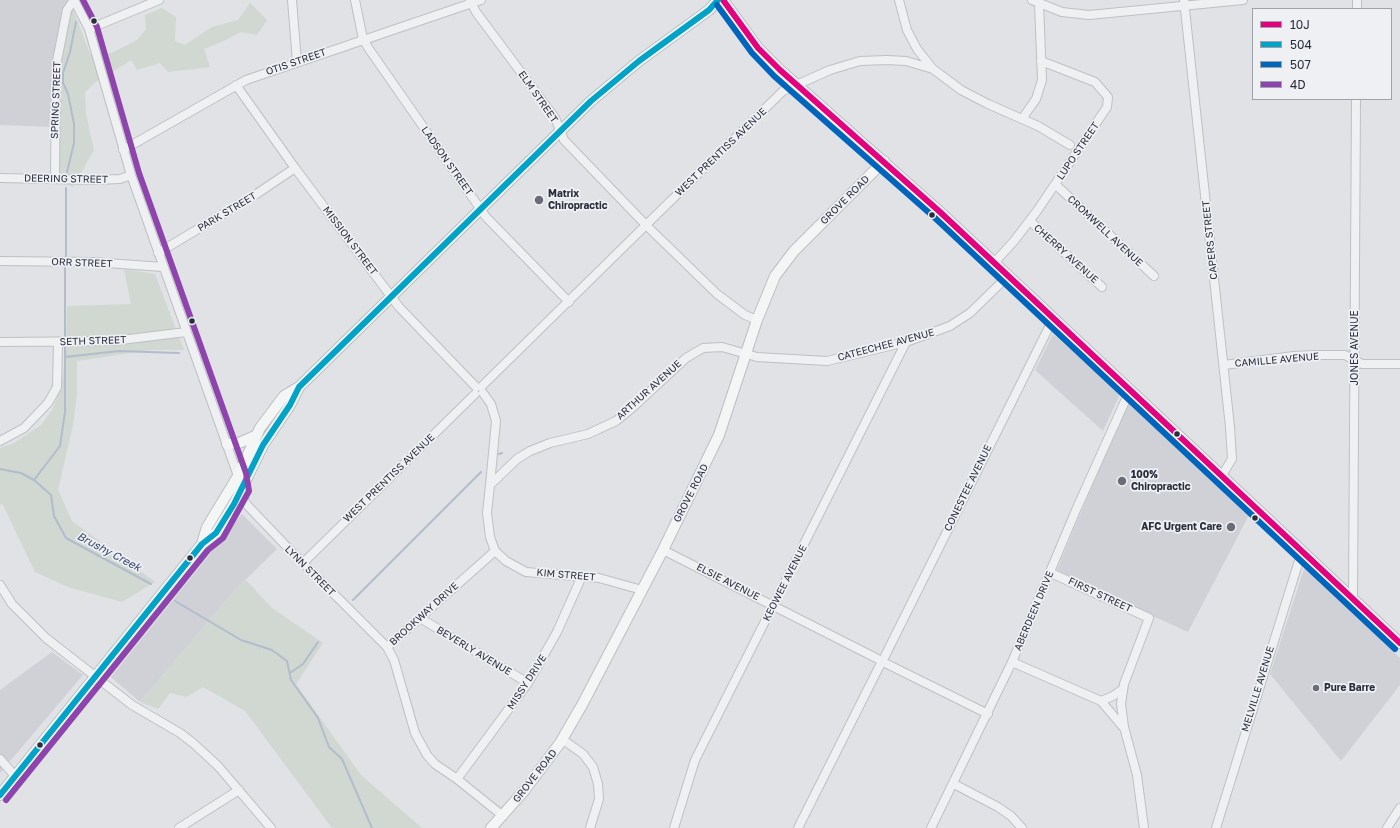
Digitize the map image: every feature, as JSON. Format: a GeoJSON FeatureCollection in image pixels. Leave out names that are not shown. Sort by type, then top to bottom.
{"type":"FeatureCollection","features":[{"type":"Feature","properties":{"kind":"main road"},"geometry":{"type":"LineString","coordinates":[[202,544],[206,527],[238,476],[260,428],[284,396],[299,387],[560,130],[625,72],[709,10],[718,0]]}},
{"type":"Feature","properties":{"kind":"main road"},"geometry":{"type":"LineString","coordinates":[[723,0],[758,48],[796,84],[884,161],[1400,643]]}},
{"type":"Feature","properties":{"kind":"main road","name":"GROVE ROAD"},"geometry":{"type":"LineString","coordinates":[[491,828],[503,816],[543,768],[562,739],[582,705],[663,550],[714,446],[757,320],[775,276],[787,260],[884,161]]}},
{"type":"Feature","properties":{"kind":"main road"},"geometry":{"type":"LineString","coordinates":[[0,795],[202,544],[216,533],[241,490],[263,445],[290,405],[299,387]]}},
{"type":"Feature","properties":{"kind":"main road"},"geometry":{"type":"LineString","coordinates":[[226,444],[239,443],[257,435]]}},
{"type":"Feature","properties":{"kind":"street","name":"LYNN STREET"},"geometry":{"type":"LineString","coordinates":[[74,0],[89,29],[131,175],[247,505],[387,647]]}},
{"type":"Feature","properties":{"kind":"street","name":"SPRING STREET"},"geometry":{"type":"LineString","coordinates":[[55,179],[56,66],[67,10],[74,0]]}},
{"type":"Feature","properties":{"kind":"street"},"geometry":{"type":"LineString","coordinates":[[89,29],[159,0]]}},
{"type":"Feature","properties":{"kind":"street"},"geometry":{"type":"LineString","coordinates":[[292,0],[297,62]]}},
{"type":"Feature","properties":{"kind":"street","name":"LADSON STREET"},"geometry":{"type":"LineString","coordinates":[[355,0],[364,39],[394,86],[480,209],[522,256],[569,302]]}},
{"type":"Feature","properties":{"kind":"street","name":"OTIS STREET"},"geometry":{"type":"LineString","coordinates":[[123,150],[236,85],[258,75],[471,2],[481,0]]}},
{"type":"Feature","properties":{"kind":"street"},"geometry":{"type":"LineString","coordinates":[[899,0],[908,30],[917,49],[933,69],[961,90],[1054,135],[1070,145]]}},
{"type":"Feature","properties":{"kind":"street"},"geometry":{"type":"LineString","coordinates":[[1022,119],[1033,105],[1040,88],[1042,61],[1035,2],[1062,12],[1089,15],[1185,3],[1243,0]]}},
{"type":"Feature","properties":{"kind":"street","name":"ELM STREET"},"geometry":{"type":"LineString","coordinates":[[471,2],[554,118],[564,140],[646,225],[717,294],[745,315],[757,320]]}},
{"type":"Feature","properties":{"kind":"street","name":"CAPERS STREET"},"geometry":{"type":"LineString","coordinates":[[1185,3],[1224,365],[1232,459],[1221,477]]}},
{"type":"Feature","properties":{"kind":"street","name":"WEST PRENTISS AVENUE"},"geometry":{"type":"LineString","coordinates":[[303,563],[783,92],[796,84],[835,68],[870,60],[906,61],[933,69]]}},
{"type":"Feature","properties":{"kind":"street","name":"LUPO STREET"},"geometry":{"type":"LineString","coordinates":[[994,263],[1030,221],[1056,185],[1098,122],[1108,102],[1108,97],[1095,82],[1042,61]]}},
{"type":"Feature","properties":{"kind":"street","name":"MISSION STREET"},"geometry":{"type":"LineString","coordinates":[[236,85],[295,168],[408,316],[491,404],[496,421],[490,485]]}},
{"type":"Feature","properties":{"kind":"street","name":"JONES AVENUE"},"geometry":{"type":"LineString","coordinates":[[1353,598],[1356,100]]}},
{"type":"Feature","properties":{"kind":"street","name":"PARK STREET"},"geometry":{"type":"LineString","coordinates":[[158,253],[258,193],[295,168]]}},
{"type":"Feature","properties":{"kind":"street","name":"DEERING STREET"},"geometry":{"type":"LineString","coordinates":[[0,178],[120,179],[131,175]]}},
{"type":"Feature","properties":{"kind":"street","name":"CROMWELL AVENUE"},"geometry":{"type":"LineString","coordinates":[[1056,185],[1154,276]]}},
{"type":"Feature","properties":{"kind":"street","name":"CHERRY AVENUE"},"geometry":{"type":"LineString","coordinates":[[1030,221],[1102,287]]}},
{"type":"Feature","properties":{"kind":"street","name":"ORR STREET"},"geometry":{"type":"LineString","coordinates":[[0,261],[65,262],[163,267]]}},
{"type":"Feature","properties":{"kind":"street","name":"CATEECHEE AVENUE"},"geometry":{"type":"LineString","coordinates":[[746,353],[757,357],[827,361],[906,342],[940,331],[961,320],[1008,276]]}},
{"type":"Feature","properties":{"kind":"street","name":"CONESTEE AVENUE"},"geometry":{"type":"LineString","coordinates":[[798,828],[1053,319]]}},
{"type":"Feature","properties":{"kind":"street","name":"SETH STREET"},"geometry":{"type":"LineString","coordinates":[[0,342],[58,343],[113,341],[186,332]]}},
{"type":"Feature","properties":{"kind":"street","name":"KEOWEE AVENUE"},"geometry":{"type":"LineString","coordinates":[[674,828],[695,760],[906,342]]}},
{"type":"Feature","properties":{"kind":"street"},"geometry":{"type":"LineString","coordinates":[[0,441],[24,428],[44,408],[52,397],[56,387],[58,343]]}},
{"type":"Feature","properties":{"kind":"street","name":"ARTHUR AVENUE"},"geometry":{"type":"LineString","coordinates":[[490,485],[517,459],[530,451],[550,443],[588,434],[616,421],[694,352],[703,348],[714,347],[746,353]]}},
{"type":"Feature","properties":{"kind":"street","name":"CAMILLE AVENUE"},"geometry":{"type":"LineString","coordinates":[[1224,365],[1294,356],[1344,355],[1362,364],[1400,364]]}},
{"type":"Feature","properties":{"kind":"street","name":"ABERDEEN DRIVE"},"geometry":{"type":"LineString","coordinates":[[931,828],[954,784],[1012,662],[1051,573],[1076,510],[1130,390]]}},
{"type":"Feature","properties":{"kind":"street"},"geometry":{"type":"LineString","coordinates":[[490,485],[488,525],[495,551]]}},
{"type":"Feature","properties":{"kind":"street","name":"ELSIE AVENUE"},"geometry":{"type":"LineString","coordinates":[[663,550],[988,714]]}},
{"type":"Feature","properties":{"kind":"street","name":"KIM STREET"},"geometry":{"type":"LineString","coordinates":[[495,551],[506,561],[526,572],[605,579],[642,590]]}},
{"type":"Feature","properties":{"kind":"street","name":"BROOKWAY DRIVE"},"geometry":{"type":"LineString","coordinates":[[495,551],[387,647],[394,660],[415,733],[422,747],[435,764],[458,779],[503,816]]}},
{"type":"Feature","properties":{"kind":"street","name":"MELVILLE AVENUE"},"geometry":{"type":"LineString","coordinates":[[1216,828],[1302,551]]}},
{"type":"Feature","properties":{"kind":"street","name":"FIRST STREET"},"geometry":{"type":"LineString","coordinates":[[1051,573],[1149,618],[1123,689]]}},
{"type":"Feature","properties":{"kind":"street","name":"MISSY DRIVE"},"geometry":{"type":"LineString","coordinates":[[458,779],[528,683],[557,632],[582,576]]}},
{"type":"Feature","properties":{"kind":"street"},"geometry":{"type":"LineString","coordinates":[[0,585],[12,604],[46,638],[132,705],[189,740],[218,766],[271,828]]}},
{"type":"Feature","properties":{"kind":"street","name":"BEVERLY AVENUE"},"geometry":{"type":"LineString","coordinates":[[420,618],[528,683]]}},
{"type":"Feature","properties":{"kind":"street"},"geometry":{"type":"LineString","coordinates":[[1012,662],[1101,701],[1124,728]]}},
{"type":"Feature","properties":{"kind":"street"},"geometry":{"type":"LineString","coordinates":[[1101,701],[1123,689]]}},
{"type":"Feature","properties":{"kind":"street"},"geometry":{"type":"LineString","coordinates":[[1123,689],[1121,712],[1137,775],[1144,828]]}},
{"type":"Feature","properties":{"kind":"street"},"geometry":{"type":"LineString","coordinates":[[562,739],[583,754],[593,767],[598,784],[599,799],[590,828]]}},
{"type":"Feature","properties":{"kind":"street"},"geometry":{"type":"LineString","coordinates":[[0,758],[15,776]]}},
{"type":"Feature","properties":{"kind":"street"},"geometry":{"type":"LineString","coordinates":[[954,784],[998,806],[1011,816],[1022,828]]}},
{"type":"Feature","properties":{"kind":"street"},"geometry":{"type":"LineString","coordinates":[[179,828],[240,790]]}},
{"type":"Feature","properties":{"kind":"street"},"geometry":{"type":"LineString","coordinates":[[1387,828],[1400,808]]}},
{"type":"Feature","properties":{"kind":"shaded area"},"geometry":{"type":"Polygon","coordinates":[[[0,0],[68,0],[74,12],[61,36],[53,127],[0,125],[0,0]]]}},
{"type":"Feature","properties":{"kind":"shaded area"},"geometry":{"type":"Polygon","coordinates":[[[250,3],[267,20],[257,35],[241,32],[204,49],[210,67],[168,72],[160,63],[137,70],[131,60],[96,82],[85,92],[86,114],[94,150],[73,187],[57,178],[61,36],[74,12],[90,54],[111,53],[136,41],[146,29],[145,15],[162,8],[176,17],[175,41],[185,45],[212,27],[238,20],[250,3]]]}},
{"type":"Feature","properties":{"kind":"shaded area"},"geometry":{"type":"Polygon","coordinates":[[[124,269],[155,274],[184,350],[150,350],[77,361],[77,394],[73,425],[58,490],[72,521],[155,582],[122,602],[68,587],[35,572],[3,505],[0,504],[0,448],[14,443],[41,425],[52,410],[61,389],[66,350],[67,306],[131,304],[124,269]]]}},
{"type":"Feature","properties":{"kind":"shaded area"},"geometry":{"type":"Polygon","coordinates":[[[1053,334],[1120,394],[1103,431],[1035,370],[1053,334]]]}},
{"type":"Feature","properties":{"kind":"shaded area"},"geometry":{"type":"Polygon","coordinates":[[[1128,400],[1249,515],[1188,632],[1096,590],[1057,570],[1128,400]]]}},
{"type":"Feature","properties":{"kind":"shaded area"},"geometry":{"type":"Polygon","coordinates":[[[242,514],[277,549],[234,591],[140,702],[111,677],[242,514]]]}},
{"type":"Feature","properties":{"kind":"shaded area"},"geometry":{"type":"Polygon","coordinates":[[[1305,566],[1400,658],[1400,685],[1341,761],[1270,674],[1305,566]]]}},
{"type":"Feature","properties":{"kind":"shaded area"},"geometry":{"type":"Polygon","coordinates":[[[246,580],[272,608],[323,643],[296,684],[361,775],[422,828],[332,828],[245,711],[203,687],[186,697],[170,693],[158,709],[140,702],[234,591],[246,580]]]}},
{"type":"Feature","properties":{"kind":"shaded area"},"geometry":{"type":"Polygon","coordinates":[[[52,652],[83,675],[0,773],[0,690],[52,652]]]}},
{"type":"Feature","properties":{"kind":"waterway"},"geometry":{"type":"LineString","coordinates":[[67,172],[74,143],[74,124],[68,94],[63,83],[63,73],[70,52],[76,22]]}},
{"type":"Feature","properties":{"kind":"waterway"},"geometry":{"type":"LineString","coordinates":[[66,188],[66,259]]}},
{"type":"Feature","properties":{"kind":"waterway"},"geometry":{"type":"LineString","coordinates":[[65,263],[65,339]]}},
{"type":"Feature","properties":{"kind":"waterway"},"geometry":{"type":"LineString","coordinates":[[34,480],[60,446],[65,412],[65,347]]}},
{"type":"Feature","properties":{"kind":"waterway"},"geometry":{"type":"LineString","coordinates":[[65,357],[119,351],[179,353]]}},
{"type":"Feature","properties":{"kind":"waterway","name":"Brushy Creek"},"geometry":{"type":"LineString","coordinates":[[0,469],[21,473],[34,480],[51,495],[54,516],[66,538],[151,584]]}},
{"type":"Feature","properties":{"kind":"waterway"},"geometry":{"type":"LineString","coordinates":[[353,600],[481,472]]}},
{"type":"Feature","properties":{"kind":"waterway","name":"Brushy Creek"},"geometry":{"type":"LineString","coordinates":[[175,601],[241,640],[272,650],[287,661],[291,680],[318,718],[329,747],[342,759],[372,828]]}},
{"type":"Feature","properties":{"kind":"waterway"},"geometry":{"type":"LineString","coordinates":[[290,673],[303,664],[318,642]]}},
{"type":"Feature","properties":{"kind":"transit line","name":"4D"},"geometry":{"type":"LineString","coordinates":[[6,800],[208,550],[223,538],[249,491],[246,473],[139,173],[97,27],[83,0]]}},
{"type":"Feature","properties":{"kind":"transit line","name":"504"},"geometry":{"type":"LineString","coordinates":[[0,795],[202,544],[216,533],[234,504],[263,445],[290,405],[299,387],[591,101],[639,61],[709,10],[718,0]]}},
{"type":"Feature","properties":{"kind":"transit line","name":"10J"},"geometry":{"type":"LineString","coordinates":[[723,0],[758,48],[780,70],[940,212],[1400,643]]}},
{"type":"Feature","properties":{"kind":"transit line","name":"507"},"geometry":{"type":"LineString","coordinates":[[717,5],[752,53],[774,76],[935,218],[1395,649]]}},
{"type":"Feature","properties":{"kind":"place","name":"Matrix Chiropractic"},"geometry":{"type":"Point","coordinates":[539,200]}},
{"type":"Feature","properties":{"kind":"place","name":"100% Chiropractic"},"geometry":{"type":"Point","coordinates":[1122,481]}},
{"type":"Feature","properties":{"kind":"place","name":"AFC Urgent Care"},"geometry":{"type":"Point","coordinates":[1231,527]}},
{"type":"Feature","properties":{"kind":"place","name":"Pure Barre"},"geometry":{"type":"Point","coordinates":[1316,688]}}]}
